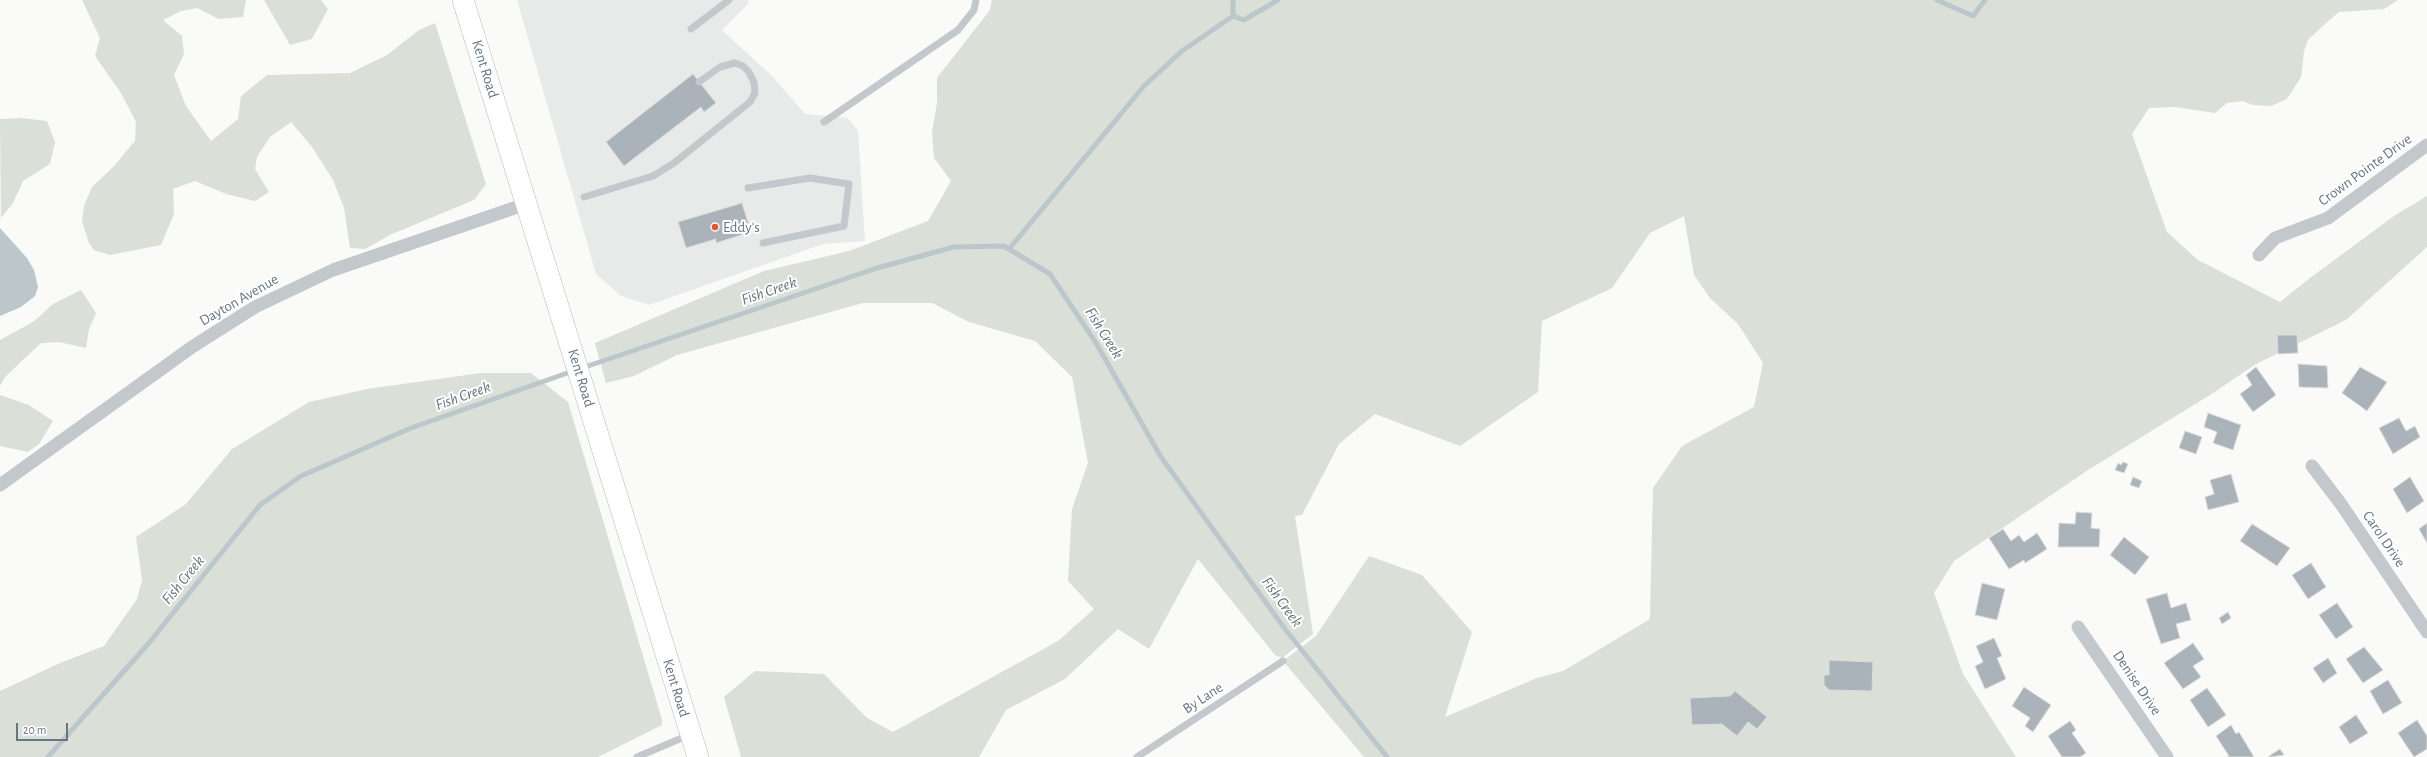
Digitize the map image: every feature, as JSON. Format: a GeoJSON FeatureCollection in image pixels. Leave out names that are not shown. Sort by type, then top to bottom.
{"type":"FeatureCollection","features":[{"type":"Feature","properties":{"kind":"main road","name":"Kent Road"},"geometry":{"type":"LineString","coordinates":[[463,0],[698,757]]}},
{"type":"Feature","properties":{"kind":"street","name":"Crown Pointe Drive"},"geometry":{"type":"LineString","coordinates":[[2259,255],[2275,238],[2328,218],[2427,145]]}},
{"type":"Feature","properties":{"kind":"street","name":"Dayton Avenue"},"geometry":{"type":"LineString","coordinates":[[0,485],[192,347],[283,293],[365,258],[526,204]]}},
{"type":"Feature","properties":{"kind":"street","name":"Carol Drive"},"geometry":{"type":"LineString","coordinates":[[2312,466],[2341,504],[2427,632]]}},
{"type":"Feature","properties":{"kind":"street","name":"Denise Drive"},"geometry":{"type":"LineString","coordinates":[[2078,627],[2101,658],[2167,757]]}},
{"type":"Feature","properties":{"kind":"lane"},"geometry":{"type":"LineString","coordinates":[[691,29],[729,0]]}},
{"type":"Feature","properties":{"kind":"lane"},"geometry":{"type":"LineString","coordinates":[[824,122],[958,30],[974,10],[976,0]]}},
{"type":"Feature","properties":{"kind":"lane"},"geometry":{"type":"LineString","coordinates":[[584,198],[653,176],[674,163],[750,102],[755,93],[754,82],[749,72],[743,66],[735,63],[720,67],[700,82]]}},
{"type":"Feature","properties":{"kind":"lane"},"geometry":{"type":"LineString","coordinates":[[748,188],[810,178],[849,184],[844,226],[763,243]]}},
{"type":"Feature","properties":{"kind":"lane","name":"By Lane"},"geometry":{"type":"LineString","coordinates":[[1137,757],[1283,661]]}},
{"type":"Feature","properties":{"kind":"lane"},"geometry":{"type":"LineString","coordinates":[[637,757],[691,734]]}},
{"type":"Feature","properties":{"kind":"shaded area"},"geometry":{"type":"Polygon","coordinates":[[[82,0],[246,0],[243,17],[219,19],[197,8],[181,11],[163,20],[182,36],[184,54],[174,75],[186,106],[211,141],[238,119],[241,96],[267,75],[350,73],[387,55],[419,30],[435,23],[486,184],[474,200],[392,234],[365,249],[350,248],[344,208],[333,180],[312,147],[291,122],[270,137],[257,157],[255,169],[269,192],[255,201],[226,194],[195,181],[173,189],[174,214],[161,245],[110,255],[94,250],[89,243],[82,221],[84,206],[92,187],[114,166],[135,141],[136,122],[121,93],[95,56],[100,38],[82,0]]]}},
{"type":"Feature","properties":{"kind":"shaded area"},"geometry":{"type":"Polygon","coordinates":[[[264,0],[321,0],[328,9],[312,39],[290,45],[264,0]]]}},
{"type":"Feature","properties":{"kind":"shaded area"},"geometry":{"type":"Polygon","coordinates":[[[517,0],[747,0],[749,3],[722,30],[771,75],[805,114],[848,118],[858,131],[865,241],[823,244],[649,305],[621,296],[596,274],[517,0]]]}},
{"type":"Feature","properties":{"kind":"shaded area"},"geometry":{"type":"Polygon","coordinates":[[[992,0],[2398,0],[2384,9],[2339,12],[2326,23],[2308,40],[2304,51],[2301,77],[2287,99],[2271,106],[2253,105],[2243,101],[2227,103],[2215,113],[2175,107],[2149,108],[2132,134],[2167,232],[2198,260],[2280,302],[2394,216],[2427,196],[2427,247],[2346,320],[2256,364],[2210,395],[2088,470],[1954,561],[1934,593],[1963,674],[2016,757],[1364,757],[1283,661],[1316,636],[1369,556],[1422,575],[1472,632],[1445,717],[1537,678],[1563,671],[1650,619],[1653,488],[1682,446],[1754,407],[1763,363],[1738,324],[1710,298],[1694,275],[1684,216],[1650,233],[1612,288],[1542,321],[1538,392],[1460,446],[1375,414],[1339,444],[1302,515],[1295,516],[1313,634],[1282,658],[1275,655],[1198,559],[1149,649],[1118,629],[1065,679],[1006,710],[979,757],[741,757],[724,697],[755,671],[824,674],[867,718],[893,732],[1058,641],[1094,609],[1068,581],[1072,509],[1088,463],[1072,377],[1035,341],[969,322],[932,303],[863,303],[677,355],[634,376],[606,383],[595,343],[764,271],[849,251],[928,221],[951,181],[934,158],[932,132],[937,103],[937,78],[990,10],[992,0]]]}},
{"type":"Feature","properties":{"kind":"shaded area"},"geometry":{"type":"Polygon","coordinates":[[[21,118],[47,121],[55,142],[50,164],[23,181],[13,203],[1,218],[0,119],[21,118]]]}},
{"type":"Feature","properties":{"kind":"shaded area"},"geometry":{"type":"Polygon","coordinates":[[[0,228],[27,258],[34,270],[38,287],[35,296],[21,307],[0,316],[0,228]]]}},
{"type":"Feature","properties":{"kind":"shaded area"},"geometry":{"type":"Polygon","coordinates":[[[81,290],[96,313],[89,329],[86,348],[59,342],[41,343],[5,377],[0,386],[0,340],[33,322],[53,304],[81,290]]]}},
{"type":"Feature","properties":{"kind":"shaded area"},"geometry":{"type":"Polygon","coordinates":[[[481,373],[531,373],[568,402],[662,720],[662,725],[598,757],[0,757],[0,691],[60,663],[104,646],[137,599],[142,580],[136,537],[186,504],[232,449],[309,402],[367,389],[481,373]]]}},
{"type":"Feature","properties":{"kind":"shaded area"},"geometry":{"type":"Polygon","coordinates":[[[0,395],[29,405],[53,421],[39,444],[28,452],[0,446],[0,395]]]}},
{"type":"Feature","properties":{"kind":"building"},"geometry":{"type":"Polygon","coordinates":[[[693,74],[716,103],[704,112],[701,107],[624,166],[606,142],[693,74]]]}},
{"type":"Feature","properties":{"kind":"building","name":"Eddy's"},"geometry":{"type":"Polygon","coordinates":[[[742,203],[751,232],[716,243],[716,239],[686,248],[678,222],[742,203]]]}},
{"type":"Feature","properties":{"kind":"building"},"geometry":{"type":"Polygon","coordinates":[[[2277,335],[2297,335],[2298,353],[2278,354],[2277,335]]]}},
{"type":"Feature","properties":{"kind":"building"},"geometry":{"type":"Polygon","coordinates":[[[2298,364],[2327,366],[2328,388],[2299,387],[2298,364]]]}},
{"type":"Feature","properties":{"kind":"building"},"geometry":{"type":"Polygon","coordinates":[[[2256,367],[2276,395],[2253,412],[2240,394],[2252,385],[2246,375],[2256,367]]]}},
{"type":"Feature","properties":{"kind":"building"},"geometry":{"type":"Polygon","coordinates":[[[2360,367],[2387,382],[2367,411],[2342,393],[2360,367]]]}},
{"type":"Feature","properties":{"kind":"building"},"geometry":{"type":"Polygon","coordinates":[[[2208,413],[2241,425],[2233,450],[2213,443],[2217,432],[2204,427],[2208,413]]]}},
{"type":"Feature","properties":{"kind":"building"},"geometry":{"type":"Polygon","coordinates":[[[2399,418],[2406,431],[2415,426],[2420,437],[2393,454],[2379,428],[2399,418]]]}},
{"type":"Feature","properties":{"kind":"building"},"geometry":{"type":"Polygon","coordinates":[[[2185,431],[2202,437],[2196,454],[2179,448],[2185,431]]]}},
{"type":"Feature","properties":{"kind":"building"},"geometry":{"type":"Polygon","coordinates":[[[2123,462],[2128,464],[2124,473],[2115,470],[2118,463],[2121,465],[2123,462]]]}},
{"type":"Feature","properties":{"kind":"building"},"geometry":{"type":"Polygon","coordinates":[[[2231,474],[2239,502],[2208,510],[2205,497],[2214,494],[2210,480],[2231,474]]]}},
{"type":"Feature","properties":{"kind":"building"},"geometry":{"type":"Polygon","coordinates":[[[2133,477],[2142,481],[2139,488],[2130,485],[2133,477]]]}},
{"type":"Feature","properties":{"kind":"building"},"geometry":{"type":"Polygon","coordinates":[[[2410,477],[2424,501],[2407,513],[2393,489],[2410,477]]]}},
{"type":"Feature","properties":{"kind":"building"},"geometry":{"type":"Polygon","coordinates":[[[2076,512],[2092,513],[2091,528],[2100,529],[2099,547],[2058,547],[2059,523],[2075,524],[2076,512]]]}},
{"type":"Feature","properties":{"kind":"building"},"geometry":{"type":"Polygon","coordinates":[[[2427,523],[2427,543],[2419,529],[2427,523]]]}},
{"type":"Feature","properties":{"kind":"building"},"geometry":{"type":"Polygon","coordinates":[[[2252,524],[2290,548],[2277,566],[2240,541],[2252,524]]]}},
{"type":"Feature","properties":{"kind":"building"},"geometry":{"type":"Polygon","coordinates":[[[2003,529],[2011,541],[2019,535],[2024,542],[2037,533],[2047,549],[2025,563],[2024,560],[2009,569],[1989,538],[2003,529]]]}},
{"type":"Feature","properties":{"kind":"building"},"geometry":{"type":"Polygon","coordinates":[[[2124,537],[2149,557],[2135,575],[2110,555],[2124,537]]]}},
{"type":"Feature","properties":{"kind":"building"},"geometry":{"type":"Polygon","coordinates":[[[2311,563],[2326,587],[2308,599],[2292,575],[2311,563]]]}},
{"type":"Feature","properties":{"kind":"building"},"geometry":{"type":"Polygon","coordinates":[[[1982,583],[2005,589],[1997,620],[1975,615],[1982,583]]]}},
{"type":"Feature","properties":{"kind":"building"},"geometry":{"type":"Polygon","coordinates":[[[2167,593],[2171,608],[2186,603],[2191,620],[2176,624],[2180,638],[2161,644],[2146,599],[2167,593]]]}},
{"type":"Feature","properties":{"kind":"building"},"geometry":{"type":"Polygon","coordinates":[[[2337,603],[2353,627],[2336,639],[2319,615],[2337,603]]]}},
{"type":"Feature","properties":{"kind":"building"},"geometry":{"type":"Polygon","coordinates":[[[2228,612],[2231,618],[2222,624],[2219,618],[2228,612]]]}},
{"type":"Feature","properties":{"kind":"building"},"geometry":{"type":"Polygon","coordinates":[[[1994,638],[2002,656],[1997,658],[2006,679],[1985,689],[1975,666],[1983,662],[1976,646],[1994,638]]]}},
{"type":"Feature","properties":{"kind":"building"},"geometry":{"type":"Polygon","coordinates":[[[2193,643],[2204,659],[2193,666],[2201,677],[2183,689],[2164,663],[2193,643]]]}},
{"type":"Feature","properties":{"kind":"building"},"geometry":{"type":"Polygon","coordinates":[[[2364,647],[2383,670],[2363,683],[2346,659],[2364,647]]]}},
{"type":"Feature","properties":{"kind":"building"},"geometry":{"type":"Polygon","coordinates":[[[2328,658],[2337,673],[2323,683],[2313,668],[2328,658]]]}},
{"type":"Feature","properties":{"kind":"building"},"geometry":{"type":"Polygon","coordinates":[[[1829,660],[1873,662],[1872,691],[1829,690],[1824,685],[1824,675],[1829,675],[1829,660]]]}},
{"type":"Feature","properties":{"kind":"building"},"geometry":{"type":"Polygon","coordinates":[[[2388,680],[2402,703],[2383,714],[2370,691],[2388,680]]]}},
{"type":"Feature","properties":{"kind":"building"},"geometry":{"type":"Polygon","coordinates":[[[2024,687],[2051,705],[2033,732],[2025,726],[2030,718],[2012,706],[2024,687]]]}},
{"type":"Feature","properties":{"kind":"building"},"geometry":{"type":"Polygon","coordinates":[[[2207,688],[2226,715],[2208,727],[2190,700],[2207,688]]]}},
{"type":"Feature","properties":{"kind":"building"},"geometry":{"type":"Polygon","coordinates":[[[1735,691],[1767,717],[1757,729],[1748,722],[1737,736],[1722,724],[1692,725],[1690,698],[1730,696],[1735,691]]]}},
{"type":"Feature","properties":{"kind":"building"},"geometry":{"type":"Polygon","coordinates":[[[2356,715],[2368,733],[2350,744],[2339,727],[2356,715]]]}},
{"type":"Feature","properties":{"kind":"building"},"geometry":{"type":"Polygon","coordinates":[[[2417,720],[2427,736],[2427,749],[2414,757],[2398,733],[2417,720]]]}},
{"type":"Feature","properties":{"kind":"building"},"geometry":{"type":"Polygon","coordinates":[[[2070,721],[2076,730],[2072,733],[2086,753],[2080,757],[2062,757],[2048,736],[2070,721]]]}},
{"type":"Feature","properties":{"kind":"building"},"geometry":{"type":"Polygon","coordinates":[[[2231,725],[2236,734],[2239,732],[2254,757],[2227,757],[2229,756],[2216,736],[2231,725]]]}},
{"type":"Feature","properties":{"kind":"building"},"geometry":{"type":"Polygon","coordinates":[[[2280,749],[2284,755],[2269,757],[2269,756],[2280,749]]]}},
{"type":"Feature","properties":{"kind":"waterway"},"geometry":{"type":"LineString","coordinates":[[1233,0],[1233,16]]}},
{"type":"Feature","properties":{"kind":"waterway"},"geometry":{"type":"LineString","coordinates":[[1009,249],[1144,86],[1182,51],[1233,16],[1244,20],[1278,0]]}},
{"type":"Feature","properties":{"kind":"waterway"},"geometry":{"type":"LineString","coordinates":[[1937,0],[1973,16],[1985,0]]}},
{"type":"Feature","properties":{"kind":"waterway","name":"Fish Creek"},"geometry":{"type":"LineString","coordinates":[[582,368],[877,268],[954,247],[1004,246],[1050,274],[1096,343],[1161,457],[1285,629],[1387,757]]}},
{"type":"Feature","properties":{"kind":"waterway","name":"Fish Creek"},"geometry":{"type":"LineString","coordinates":[[48,757],[148,644],[260,505],[301,476],[411,428],[573,371]]}},
{"type":"Feature","properties":{"kind":"place","name":"Eddy's"},"geometry":{"type":"Point","coordinates":[715,227]}}]}
